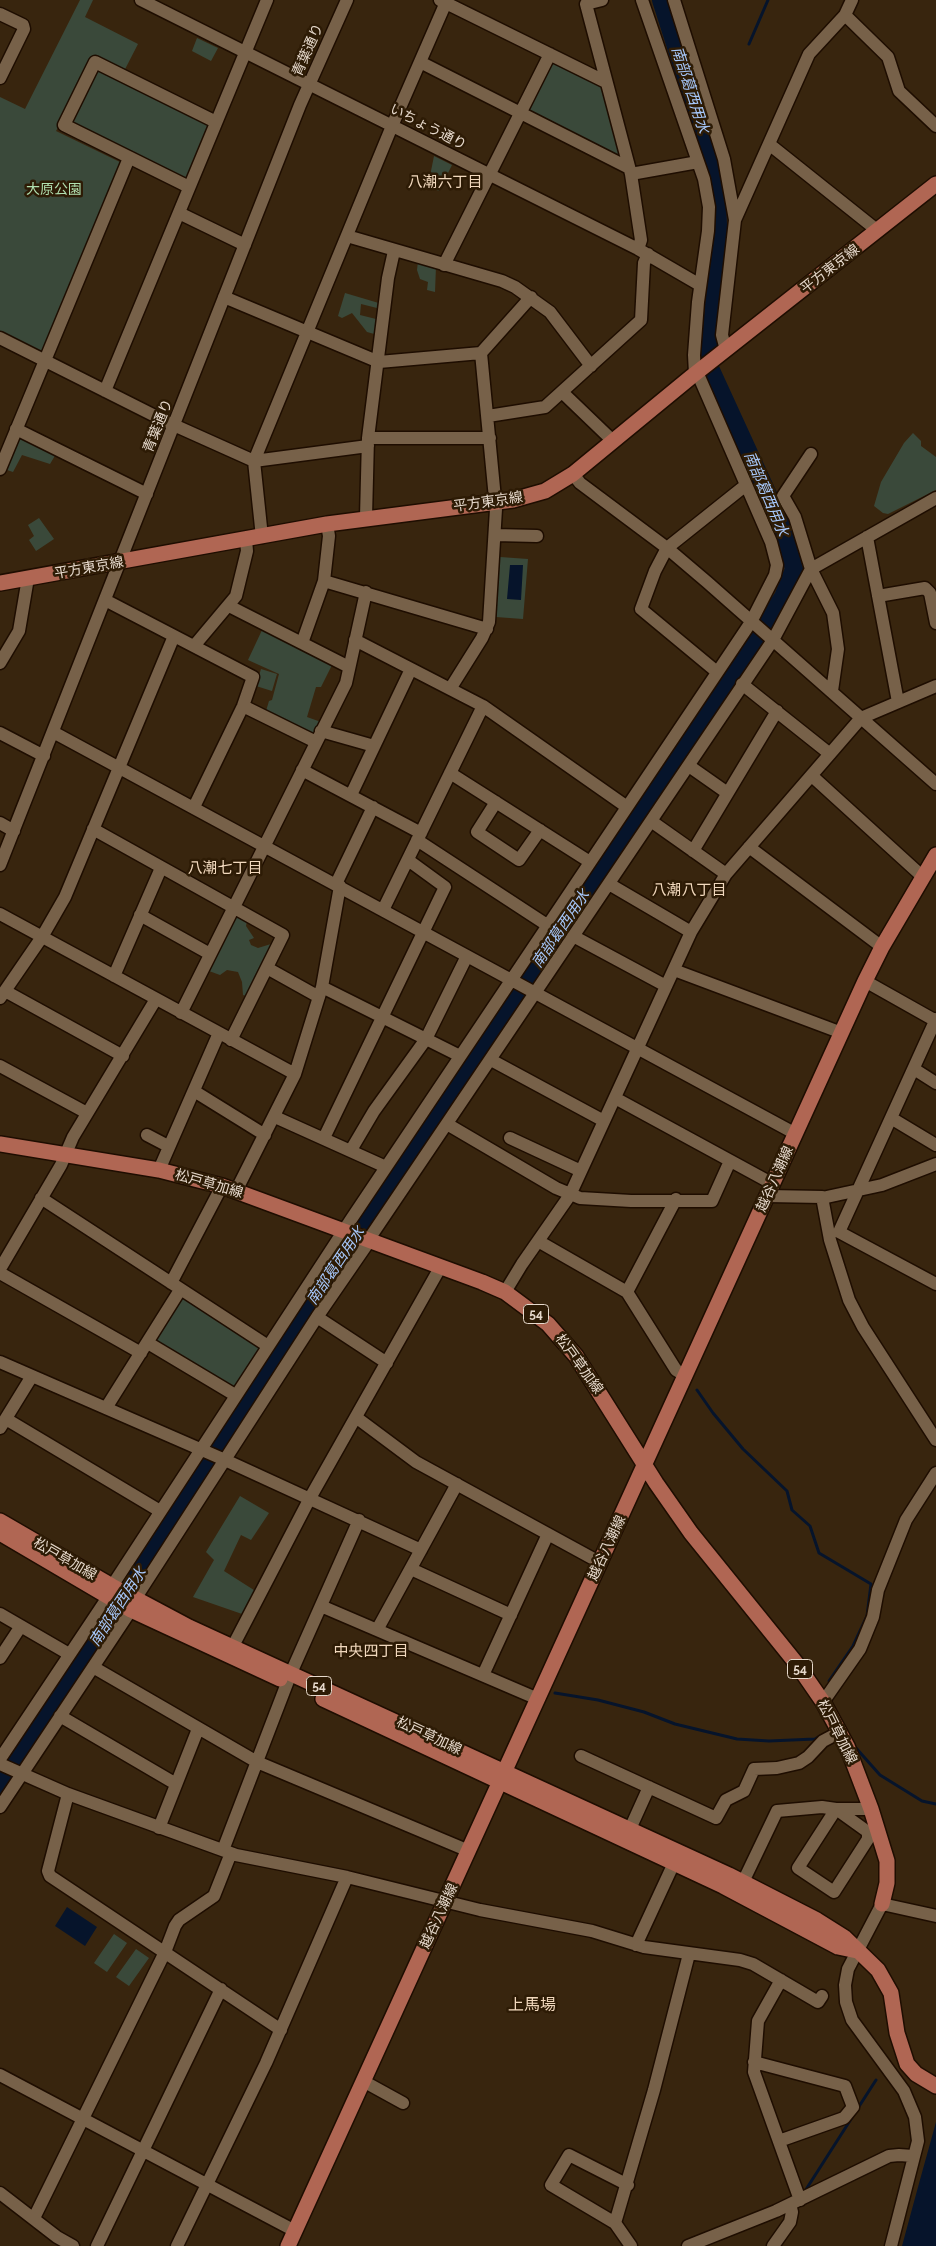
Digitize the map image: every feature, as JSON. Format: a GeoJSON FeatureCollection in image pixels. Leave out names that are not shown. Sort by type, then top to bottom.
{"type":"FeatureCollection","features":[{"type":"Feature","properties":{"kind":"main road","name":"平方東京線"},"geometry":{"type":"LineString","coordinates":[[0,583],[366,517],[513,500],[545,491],[573,474],[698,372],[936,184]]}},
{"type":"Feature","properties":{"kind":"main road","name":"越谷八潮線"},"geometry":{"type":"LineString","coordinates":[[288,2246],[866,980],[882,947],[936,855]]}},
{"type":"Feature","properties":{"kind":"main road","name":"松戸草加線"},"geometry":{"type":"LineString","coordinates":[[0,1144],[159,1170],[229,1188],[441,1266],[505,1292],[548,1324],[564,1340],[645,1466],[691,1533],[791,1657],[823,1702],[840,1732],[871,1809],[887,1861],[887,1884],[882,1904]]}},
{"type":"Feature","properties":{"kind":"main road","name":"松戸草加線"},"geometry":{"type":"LineString","coordinates":[[0,1520],[110,1592]]}},
{"type":"Feature","properties":{"kind":"main road","name":"松戸草加線"},"geometry":{"type":"LineString","coordinates":[[0,1533],[133,1605],[502,1776],[630,1829],[743,1882],[817,1920],[844,1937],[857,1951],[868,1958],[886,1981],[891,1993],[897,2033],[907,2064],[931,2083]]}},
{"type":"Feature","properties":{"kind":"main road","name":"松戸草加線"},"geometry":{"type":"LineString","coordinates":[[133,1605],[233,1646],[289,1678]]}},
{"type":"Feature","properties":{"kind":"main road","name":"松戸草加線"},"geometry":{"type":"LineString","coordinates":[[502,1776],[674,1864],[770,1909],[838,1947],[857,1951]]}},
{"type":"Feature","properties":{"kind":"street","name":"いちょう通り"},"geometry":{"type":"LineString","coordinates":[[141,0],[643,251],[700,285]]}},
{"type":"Feature","properties":{"kind":"street"},"geometry":{"type":"LineString","coordinates":[[105,391],[267,0]]}},
{"type":"Feature","properties":{"kind":"street","name":"青葉通り"},"geometry":{"type":"LineString","coordinates":[[0,865],[309,84],[347,0]]}},
{"type":"Feature","properties":{"kind":"street"},"geometry":{"type":"LineString","coordinates":[[488,416],[545,408],[641,320],[644,263],[630,170],[606,82],[581,2],[602,0]]}},
{"type":"Feature","properties":{"kind":"street"},"geometry":{"type":"LineString","coordinates":[[642,0],[698,162],[709,207],[694,355],[698,372],[772,542],[777,565],[775,575],[753,623],[717,672],[386,1166],[346,1231],[200,1449],[1,1762],[20,1774],[68,1794],[227,1852],[347,1877],[480,1910],[592,1931],[636,1944],[689,1954],[740,1960],[754,1964],[818,2002],[822,1996]]}},
{"type":"Feature","properties":{"kind":"street"},"geometry":{"type":"LineString","coordinates":[[674,0],[724,159],[735,220],[722,335],[723,353]]}},
{"type":"Feature","properties":{"kind":"street"},"geometry":{"type":"LineString","coordinates":[[678,13],[684,0]]}},
{"type":"Feature","properties":{"kind":"street"},"geometry":{"type":"LineString","coordinates":[[735,220],[809,54],[845,15],[852,0]]}},
{"type":"Feature","properties":{"kind":"street"},"geometry":{"type":"LineString","coordinates":[[262,536],[254,461],[444,1],[606,82]]}},
{"type":"Feature","properties":{"kind":"street"},"geometry":{"type":"LineString","coordinates":[[0,14],[23,25],[24,29],[0,78]]}},
{"type":"Feature","properties":{"kind":"street"},"geometry":{"type":"LineString","coordinates":[[845,15],[888,57],[899,91],[936,126]]}},
{"type":"Feature","properties":{"kind":"street"},"geometry":{"type":"LineString","coordinates":[[444,265],[550,54]]}},
{"type":"Feature","properties":{"kind":"street"},"geometry":{"type":"LineString","coordinates":[[189,187],[64,125],[95,62],[216,122]]}},
{"type":"Feature","properties":{"kind":"street"},"geometry":{"type":"LineString","coordinates":[[420,62],[630,170],[698,162]]}},
{"type":"Feature","properties":{"kind":"street"},"geometry":{"type":"LineString","coordinates":[[769,144],[878,231]]}},
{"type":"Feature","properties":{"kind":"street"},"geometry":{"type":"LineString","coordinates":[[0,469],[129,158]]}},
{"type":"Feature","properties":{"kind":"street"},"geometry":{"type":"LineString","coordinates":[[179,213],[245,244]]}},
{"type":"Feature","properties":{"kind":"street"},"geometry":{"type":"LineString","coordinates":[[347,236],[502,281],[531,297],[550,312],[591,366]]}},
{"type":"Feature","properties":{"kind":"street"},"geometry":{"type":"LineString","coordinates":[[366,517],[368,442],[388,278],[394,251]]}},
{"type":"Feature","properties":{"kind":"street"},"geometry":{"type":"LineString","coordinates":[[224,297],[379,362],[481,353],[531,297]]}},
{"type":"Feature","properties":{"kind":"street"},"geometry":{"type":"LineString","coordinates":[[0,338],[175,425],[254,461],[368,442],[490,438]]}},
{"type":"Feature","properties":{"kind":"street"},"geometry":{"type":"LineString","coordinates":[[450,689],[487,629],[495,535],[495,502],[481,353]]}},
{"type":"Feature","properties":{"kind":"street"},"geometry":{"type":"LineString","coordinates":[[562,392],[613,441]]}},
{"type":"Feature","properties":{"kind":"street"},"geometry":{"type":"LineString","coordinates":[[16,429],[147,494]]}},
{"type":"Feature","properties":{"kind":"street"},"geometry":{"type":"LineString","coordinates":[[811,454],[783,496],[795,517],[811,569],[833,613],[838,649],[832,692]]}},
{"type":"Feature","properties":{"kind":"street"},"geometry":{"type":"LineString","coordinates":[[573,474],[580,483],[667,548],[936,784]]}},
{"type":"Feature","properties":{"kind":"street"},"geometry":{"type":"LineString","coordinates":[[717,672],[641,609],[654,570],[667,548],[746,485]]}},
{"type":"Feature","properties":{"kind":"street"},"geometry":{"type":"LineString","coordinates":[[0,1807],[133,1605],[368,1239],[689,766],[772,639],[811,569],[936,498]]}},
{"type":"Feature","properties":{"kind":"street"},"geometry":{"type":"LineString","coordinates":[[302,643],[324,581],[329,536],[327,524]]}},
{"type":"Feature","properties":{"kind":"street"},"geometry":{"type":"LineString","coordinates":[[495,535],[537,536]]}},
{"type":"Feature","properties":{"kind":"street"},"geometry":{"type":"LineString","coordinates":[[867,537],[898,702]]}},
{"type":"Feature","properties":{"kind":"street"},"geometry":{"type":"LineString","coordinates":[[194,646],[236,596],[247,551],[246,540]]}},
{"type":"Feature","properties":{"kind":"street"},"geometry":{"type":"LineString","coordinates":[[0,663],[19,631],[28,578]]}},
{"type":"Feature","properties":{"kind":"street"},"geometry":{"type":"LineString","coordinates":[[324,581],[487,629]]}},
{"type":"Feature","properties":{"kind":"street"},"geometry":{"type":"LineString","coordinates":[[878,596],[925,588],[930,593],[936,622]]}},
{"type":"Feature","properties":{"kind":"street"},"geometry":{"type":"LineString","coordinates":[[181,1013],[346,682],[366,592]]}},
{"type":"Feature","properties":{"kind":"street"},"geometry":{"type":"LineString","coordinates":[[105,600],[253,677],[244,706],[194,807]]}},
{"type":"Feature","properties":{"kind":"street"},"geometry":{"type":"LineString","coordinates":[[229,606],[348,667]]}},
{"type":"Feature","properties":{"kind":"street"},"geometry":{"type":"LineString","coordinates":[[122,1056],[2,994],[42,936],[65,897],[174,636]]}},
{"type":"Feature","properties":{"kind":"street"},"geometry":{"type":"LineString","coordinates":[[355,640],[483,706],[627,806]]}},
{"type":"Feature","properties":{"kind":"street"},"geometry":{"type":"LineString","coordinates":[[351,795],[411,669]]}},
{"type":"Feature","properties":{"kind":"street"},"geometry":{"type":"LineString","coordinates":[[742,684],[830,754]]}},
{"type":"Feature","properties":{"kind":"street"},"geometry":{"type":"LineString","coordinates":[[505,1292],[570,1195],[692,932],[726,874],[862,718],[936,686]]}},
{"type":"Feature","properties":{"kind":"street"},"geometry":{"type":"LineString","coordinates":[[244,706],[319,736],[374,746]]}},
{"type":"Feature","properties":{"kind":"street"},"geometry":{"type":"LineString","coordinates":[[383,910],[483,706]]}},
{"type":"Feature","properties":{"kind":"street"},"geometry":{"type":"LineString","coordinates":[[693,851],[726,792],[777,712]]}},
{"type":"Feature","properties":{"kind":"street"},"geometry":{"type":"LineString","coordinates":[[54,732],[796,1134]]}},
{"type":"Feature","properties":{"kind":"street"},"geometry":{"type":"LineString","coordinates":[[0,733],[44,756]]}},
{"type":"Feature","properties":{"kind":"street"},"geometry":{"type":"LineString","coordinates":[[689,766],[726,792]]}},
{"type":"Feature","properties":{"kind":"street"},"geometry":{"type":"LineString","coordinates":[[302,770],[373,807],[419,836],[547,926]]}},
{"type":"Feature","properties":{"kind":"street"},"geometry":{"type":"LineString","coordinates":[[450,773],[590,862]]}},
{"type":"Feature","properties":{"kind":"street"},"geometry":{"type":"LineString","coordinates":[[812,776],[923,876]]}},
{"type":"Feature","properties":{"kind":"street"},"geometry":{"type":"LineString","coordinates":[[496,802],[477,832],[519,860],[540,830]]}},
{"type":"Feature","properties":{"kind":"street"},"geometry":{"type":"LineString","coordinates":[[106,1408],[144,1348],[229,1188],[265,1135],[295,1074],[321,992],[338,885],[373,807]]}},
{"type":"Feature","properties":{"kind":"street"},"geometry":{"type":"LineString","coordinates":[[651,821],[726,874]]}},
{"type":"Feature","properties":{"kind":"street"},"geometry":{"type":"LineString","coordinates":[[0,823],[14,831]]}},
{"type":"Feature","properties":{"kind":"street"},"geometry":{"type":"LineString","coordinates":[[93,829],[283,935],[231,1040]]}},
{"type":"Feature","properties":{"kind":"street"},"geometry":{"type":"LineString","coordinates":[[749,847],[882,947]]}},
{"type":"Feature","properties":{"kind":"street"},"geometry":{"type":"LineString","coordinates":[[324,1138],[445,887],[408,860]]}},
{"type":"Feature","properties":{"kind":"street"},"geometry":{"type":"LineString","coordinates":[[114,976],[161,868]]}},
{"type":"Feature","properties":{"kind":"street"},"geometry":{"type":"LineString","coordinates":[[609,884],[692,932]]}},
{"type":"Feature","properties":{"kind":"street"},"geometry":{"type":"LineString","coordinates":[[0,914],[295,1074]]}},
{"type":"Feature","properties":{"kind":"street"},"geometry":{"type":"LineString","coordinates":[[140,915],[210,954]]}},
{"type":"Feature","properties":{"kind":"street"},"geometry":{"type":"LineString","coordinates":[[573,936],[666,986]]}},
{"type":"Feature","properties":{"kind":"street"},"geometry":{"type":"LineString","coordinates":[[351,1150],[374,1111],[426,1039],[467,956]]}},
{"type":"Feature","properties":{"kind":"street"},"geometry":{"type":"LineString","coordinates":[[267,968],[382,1018],[460,1056]]}},
{"type":"Feature","properties":{"kind":"street"},"geometry":{"type":"LineString","coordinates":[[674,970],[842,1033]]}},
{"type":"Feature","properties":{"kind":"street"},"geometry":{"type":"LineString","coordinates":[[866,980],[936,1020],[839,1232],[936,1284]]}},
{"type":"Feature","properties":{"kind":"street"},"geometry":{"type":"LineString","coordinates":[[156,999],[87,1113],[41,1198],[1,1266],[144,1348],[235,1395]]}},
{"type":"Feature","properties":{"kind":"street"},"geometry":{"type":"LineString","coordinates":[[159,1170],[219,1033]]}},
{"type":"Feature","properties":{"kind":"street"},"geometry":{"type":"LineString","coordinates":[[490,1060],[604,1121]]}},
{"type":"Feature","properties":{"kind":"street"},"geometry":{"type":"LineString","coordinates":[[0,1066],[87,1113]]}},
{"type":"Feature","properties":{"kind":"street"},"geometry":{"type":"LineString","coordinates":[[914,1069],[936,1083]]}},
{"type":"Feature","properties":{"kind":"street"},"geometry":{"type":"LineString","coordinates":[[194,1091],[265,1135]]}},
{"type":"Feature","properties":{"kind":"street"},"geometry":{"type":"LineString","coordinates":[[615,1098],[730,1161],[771,1190],[822,1198],[858,1192],[936,1164]]}},
{"type":"Feature","properties":{"kind":"street"},"geometry":{"type":"LineString","coordinates":[[275,1117],[386,1166]]}},
{"type":"Feature","properties":{"kind":"street"},"geometry":{"type":"LineString","coordinates":[[891,1118],[936,1145]]}},
{"type":"Feature","properties":{"kind":"street"},"geometry":{"type":"LineString","coordinates":[[447,1124],[570,1195],[631,1201],[676,1199],[712,1201],[730,1161]]}},
{"type":"Feature","properties":{"kind":"street"},"geometry":{"type":"LineString","coordinates":[[147,1135],[168,1146]]}},
{"type":"Feature","properties":{"kind":"street"},"geometry":{"type":"LineString","coordinates":[[510,1138],[581,1171]]}},
{"type":"Feature","properties":{"kind":"street"},"geometry":{"type":"LineString","coordinates":[[41,1198],[268,1346]]}},
{"type":"Feature","properties":{"kind":"street"},"geometry":{"type":"LineString","coordinates":[[822,1198],[830,1240],[849,1300],[863,1327],[936,1440]]}},
{"type":"Feature","properties":{"kind":"street"},"geometry":{"type":"LineString","coordinates":[[627,1292],[676,1199]]}},
{"type":"Feature","properties":{"kind":"street"},"geometry":{"type":"LineString","coordinates":[[538,1241],[627,1292],[676,1370],[686,1376]]}},
{"type":"Feature","properties":{"kind":"street"},"geometry":{"type":"LineString","coordinates":[[233,1646],[310,1498],[357,1418],[441,1266]]}},
{"type":"Feature","properties":{"kind":"street"},"geometry":{"type":"LineString","coordinates":[[317,1317],[386,1363]]}},
{"type":"Feature","properties":{"kind":"street"},"geometry":{"type":"LineString","coordinates":[[0,1362],[225,1460],[421,1550]]}},
{"type":"Feature","properties":{"kind":"street"},"geometry":{"type":"LineString","coordinates":[[32,1376],[3,1424],[160,1511]]}},
{"type":"Feature","properties":{"kind":"street"},"geometry":{"type":"LineString","coordinates":[[357,1418],[416,1462],[601,1563]]}},
{"type":"Feature","properties":{"kind":"street"},"geometry":{"type":"LineString","coordinates":[[823,1702],[860,1649],[874,1617],[878,1590],[906,1520],[936,1473]]}},
{"type":"Feature","properties":{"kind":"street"},"geometry":{"type":"LineString","coordinates":[[377,1630],[457,1484]]}},
{"type":"Feature","properties":{"kind":"street"},"geometry":{"type":"LineString","coordinates":[[34,2218],[179,1920],[214,1896],[257,1762],[289,1678],[359,1520]]}},
{"type":"Feature","properties":{"kind":"street"},"geometry":{"type":"LineString","coordinates":[[483,1675],[548,1534]]}},
{"type":"Feature","properties":{"kind":"street"},"geometry":{"type":"LineString","coordinates":[[411,1569],[511,1615]]}},
{"type":"Feature","properties":{"kind":"street"},"geometry":{"type":"LineString","coordinates":[[321,1606],[538,1698]]}},
{"type":"Feature","properties":{"kind":"street"},"geometry":{"type":"LineString","coordinates":[[0,1614],[69,1654]]}},
{"type":"Feature","properties":{"kind":"street"},"geometry":{"type":"LineString","coordinates":[[0,1658],[20,1626]]}},
{"type":"Feature","properties":{"kind":"street"},"geometry":{"type":"LineString","coordinates":[[92,1667],[257,1762],[468,1852]]}},
{"type":"Feature","properties":{"kind":"street"},"geometry":{"type":"LineString","coordinates":[[60,1716],[176,1784]]}},
{"type":"Feature","properties":{"kind":"street"},"geometry":{"type":"LineString","coordinates":[[159,1828],[198,1729]]}},
{"type":"Feature","properties":{"kind":"street"},"geometry":{"type":"LineString","coordinates":[[581,1756],[716,1818],[726,1800],[744,1791],[754,1769],[777,1768],[799,1763],[808,1757],[823,1741],[840,1732]]}},
{"type":"Feature","properties":{"kind":"street"},"geometry":{"type":"LineString","coordinates":[[630,1829],[649,1787]]}},
{"type":"Feature","properties":{"kind":"street"},"geometry":{"type":"LineString","coordinates":[[68,1794],[48,1873],[281,2030]]}},
{"type":"Feature","properties":{"kind":"street"},"geometry":{"type":"LineString","coordinates":[[743,1882],[777,1811],[822,1807],[871,1809]]}},
{"type":"Feature","properties":{"kind":"street"},"geometry":{"type":"LineString","coordinates":[[836,1809],[868,1832],[868,1838],[834,1892],[798,1868],[836,1809]]}},
{"type":"Feature","properties":{"kind":"street"},"geometry":{"type":"LineString","coordinates":[[636,1944],[674,1864]]}},
{"type":"Feature","properties":{"kind":"street"},"geometry":{"type":"LineString","coordinates":[[177,2246],[281,2030],[347,1877]]}},
{"type":"Feature","properties":{"kind":"street"},"geometry":{"type":"LineString","coordinates":[[891,2246],[918,2141],[911,2105],[904,2091],[852,2020],[846,2002],[845,1985],[848,1969],[882,1904],[936,1916]]}},
{"type":"Feature","properties":{"kind":"street"},"geometry":{"type":"LineString","coordinates":[[616,2224],[689,1954]]}},
{"type":"Feature","properties":{"kind":"street"},"geometry":{"type":"LineString","coordinates":[[773,2246],[790,2222],[795,2202],[779,2141],[754,2072],[754,2062],[758,2021],[781,1980]]}},
{"type":"Feature","properties":{"kind":"street"},"geometry":{"type":"LineString","coordinates":[[97,2246],[221,1990]]}},
{"type":"Feature","properties":{"kind":"street"},"geometry":{"type":"LineString","coordinates":[[754,2062],[845,2086],[853,2107],[844,2118],[779,2141]]}},
{"type":"Feature","properties":{"kind":"street"},"geometry":{"type":"LineString","coordinates":[[0,2074],[295,2231]]}},
{"type":"Feature","properties":{"kind":"street"},"geometry":{"type":"LineString","coordinates":[[363,2081],[403,2103]]}},
{"type":"Feature","properties":{"kind":"street"},"geometry":{"type":"LineString","coordinates":[[628,2185],[569,2155],[551,2185],[616,2224],[631,2246]]}},
{"type":"Feature","properties":{"kind":"street"},"geometry":{"type":"LineString","coordinates":[[688,2246],[795,2202],[889,2156],[913,2156]]}},
{"type":"Feature","properties":{"kind":"street"},"geometry":{"type":"LineString","coordinates":[[1,2196],[73,2246]]}},
{"type":"Feature","properties":{"kind":"green space","name":"大原公園"},"geometry":{"type":"Polygon","coordinates":[[[80,0],[93,0],[85,17],[138,44],[120,79],[210,125],[187,182],[62,120],[56,131],[122,163],[44,351],[39,353],[0,333],[0,97],[25,109],[80,0]]]}},
{"type":"Feature","properties":{"kind":"green space"},"geometry":{"type":"Polygon","coordinates":[[[197,38],[218,48],[211,61],[192,51],[197,38]]]}},
{"type":"Feature","properties":{"kind":"green space"},"geometry":{"type":"Polygon","coordinates":[[[554,61],[604,86],[621,153],[618,157],[529,113],[527,108],[549,63],[554,61]]]}},
{"type":"Feature","properties":{"kind":"green space"},"geometry":{"type":"Polygon","coordinates":[[[434,156],[452,165],[439,191],[428,186],[434,156]]]}},
{"type":"Feature","properties":{"kind":"green space"},"geometry":{"type":"Polygon","coordinates":[[[418,261],[436,266],[435,292],[427,290],[428,282],[420,279],[417,270],[418,261]]]}},
{"type":"Feature","properties":{"kind":"green space"},"geometry":{"type":"Polygon","coordinates":[[[345,293],[382,304],[381,309],[361,304],[360,315],[380,320],[378,335],[367,332],[352,313],[342,318],[338,316],[345,293]]]}},
{"type":"Feature","properties":{"kind":"green space"},"geometry":{"type":"Polygon","coordinates":[[[913,433],[921,441],[921,446],[936,457],[936,490],[888,514],[883,513],[874,506],[881,482],[904,443],[913,433]]]}},
{"type":"Feature","properties":{"kind":"green space"},"geometry":{"type":"Polygon","coordinates":[[[21,436],[56,454],[50,464],[22,455],[13,472],[7,470],[21,436]]]}},
{"type":"Feature","properties":{"kind":"green space"},"geometry":{"type":"Polygon","coordinates":[[[39,518],[54,539],[36,551],[29,540],[34,536],[28,525],[39,518]]]}},
{"type":"Feature","properties":{"kind":"green space"},"geometry":{"type":"Polygon","coordinates":[[[500,557],[528,559],[523,619],[496,617],[500,557]]]}},
{"type":"Feature","properties":{"kind":"green space"},"geometry":{"type":"Polygon","coordinates":[[[263,628],[333,663],[321,687],[316,687],[307,717],[321,722],[314,736],[266,711],[269,701],[272,700],[279,674],[248,660],[263,628]]]}},
{"type":"Feature","properties":{"kind":"green space"},"geometry":{"type":"Polygon","coordinates":[[[261,669],[277,674],[272,691],[256,686],[261,669]]]}},
{"type":"Feature","properties":{"kind":"green space"},"geometry":{"type":"Polygon","coordinates":[[[237,916],[247,921],[246,926],[254,938],[249,940],[251,945],[258,948],[271,944],[250,993],[246,996],[243,995],[242,982],[238,972],[227,970],[220,975],[209,971],[237,916]]]}},
{"type":"Feature","properties":{"kind":"green space"},"geometry":{"type":"Polygon","coordinates":[[[181,1296],[259,1345],[259,1350],[235,1387],[230,1387],[154,1342],[181,1296]]]}},
{"type":"Feature","properties":{"kind":"green space"},"geometry":{"type":"Polygon","coordinates":[[[240,1496],[269,1513],[251,1540],[241,1535],[224,1571],[257,1592],[245,1615],[193,1597],[214,1560],[206,1552],[240,1496]]]}},
{"type":"Feature","properties":{"kind":"green space"},"geometry":{"type":"Polygon","coordinates":[[[114,1934],[127,1943],[107,1972],[94,1963],[114,1934]]]}},
{"type":"Feature","properties":{"kind":"green space"},"geometry":{"type":"Polygon","coordinates":[[[136,1949],[149,1958],[129,1986],[116,1977],[136,1949]]]}},
{"type":"Feature","properties":{"kind":"water"},"geometry":{"type":"Polygon","coordinates":[[[510,565],[523,565],[521,600],[507,599],[510,565]]]}},
{"type":"Feature","properties":{"kind":"water"},"geometry":{"type":"Polygon","coordinates":[[[67,1907],[97,1927],[85,1946],[55,1926],[67,1907]]]}},
{"type":"Feature","properties":{"kind":"water"},"geometry":{"type":"Polygon","coordinates":[[[936,2122],[936,2246],[902,2246],[918,2187],[936,2122]]]}},
{"type":"Feature","properties":{"kind":"waterway","name":"南部葛西用水"},"geometry":{"type":"LineString","coordinates":[[0,1786],[164,1536],[265,1372],[783,597],[794,569],[782,525],[710,368],[710,347],[719,252],[716,172],[661,0]]}},
{"type":"Feature","properties":{"kind":"waterway"},"geometry":{"type":"LineString","coordinates":[[749,44],[768,0]]}},
{"type":"Feature","properties":{"kind":"waterway"},"geometry":{"type":"LineString","coordinates":[[697,1390],[713,1413],[743,1449],[787,1491],[792,1510],[810,1526],[819,1553],[871,1584],[867,1616],[853,1646],[829,1681]]}},
{"type":"Feature","properties":{"kind":"waterway"},"geometry":{"type":"LineString","coordinates":[[555,1693],[598,1700],[644,1712],[675,1724],[737,1739],[769,1741],[815,1739],[820,1736]]}},
{"type":"Feature","properties":{"kind":"waterway"},"geometry":{"type":"LineString","coordinates":[[856,1748],[880,1775],[922,1801],[936,1804]]}},
{"type":"Feature","properties":{"kind":"waterway"},"geometry":{"type":"LineString","coordinates":[[858,2108],[876,2080]]}},
{"type":"Feature","properties":{"kind":"waterway"},"geometry":{"type":"LineString","coordinates":[[805,2191],[853,2116]]}},
{"type":"Feature","properties":{"kind":"district","name":"八潮六丁目"},"geometry":{"type":"Point","coordinates":[445,182]}},
{"type":"Feature","properties":{"kind":"district","name":"八潮七丁目"},"geometry":{"type":"Point","coordinates":[225,868]}},
{"type":"Feature","properties":{"kind":"district","name":"八潮八丁目"},"geometry":{"type":"Point","coordinates":[689,890]}},
{"type":"Feature","properties":{"kind":"district","name":"中央四丁目"},"geometry":{"type":"Point","coordinates":[371,1651]}},
{"type":"Feature","properties":{"kind":"district","name":"上馬場"},"geometry":{"type":"Point","coordinates":[532,2005]}}]}
